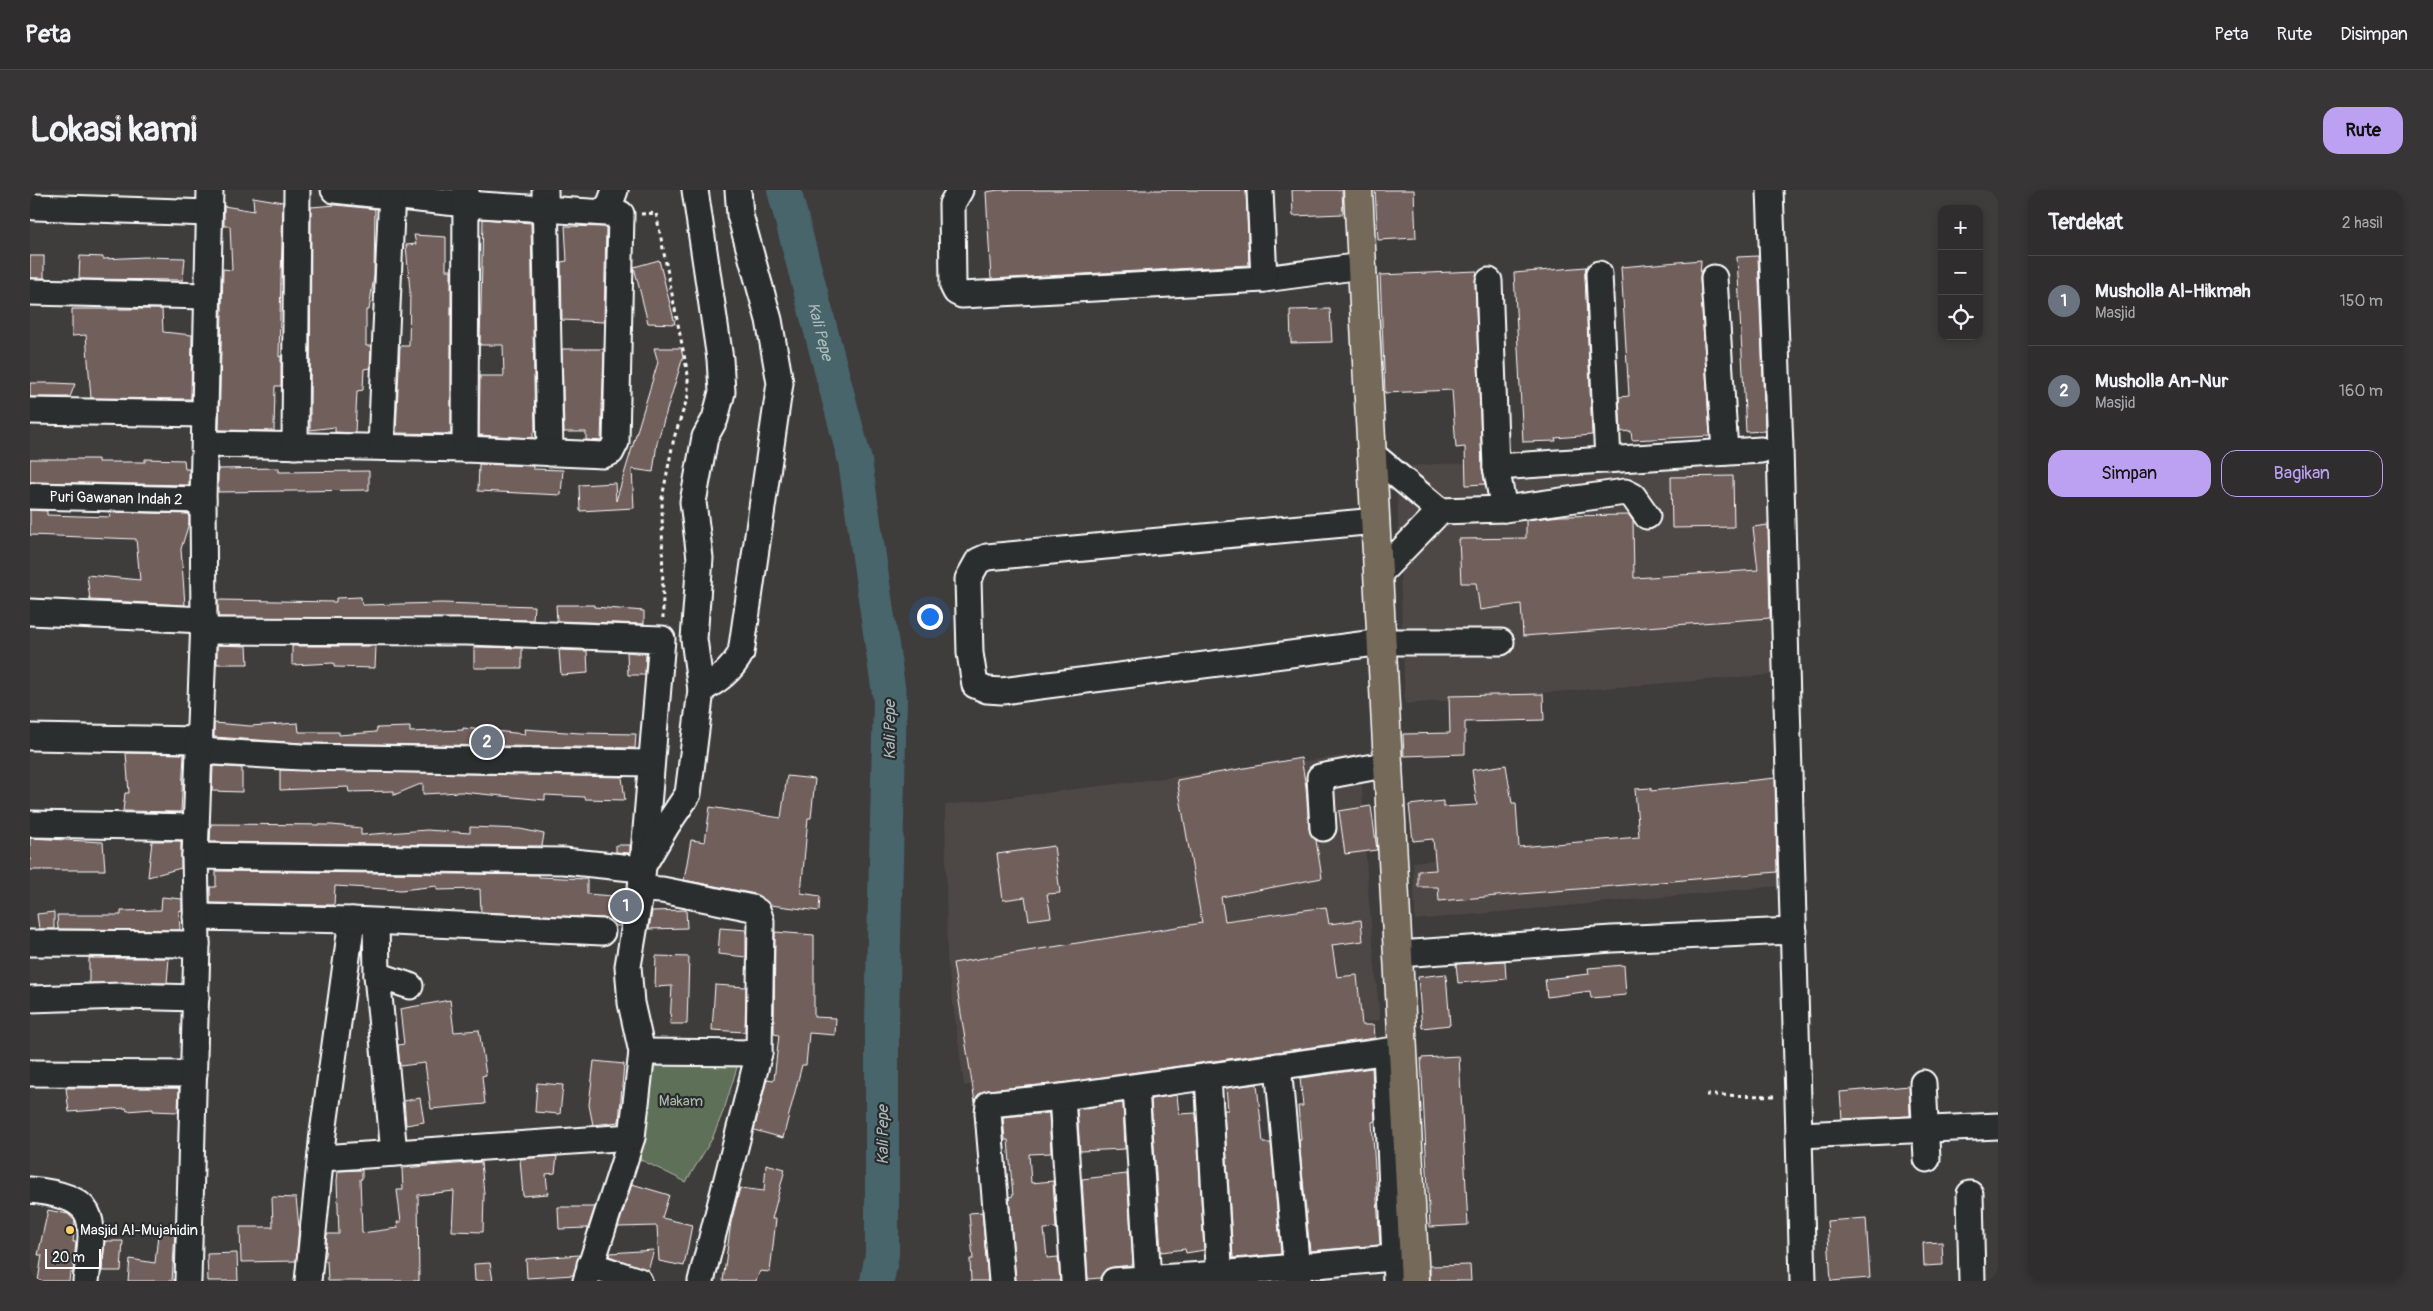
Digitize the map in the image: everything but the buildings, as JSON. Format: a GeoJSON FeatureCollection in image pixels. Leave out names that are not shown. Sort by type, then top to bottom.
{"type":"FeatureCollection","features":[{"type":"Feature","properties":{"kind":"main road"},"geometry":{"type":"LineString","coordinates":[[1358,190],[1398,954],[1405,1269]]}},
{"type":"Feature","properties":{"kind":"street"},"geometry":{"type":"LineString","coordinates":[[295,446],[298,190]]}},
{"type":"Feature","properties":{"kind":"street"},"geometry":{"type":"LineString","coordinates":[[334,190],[545,199],[611,213]]}},
{"type":"Feature","properties":{"kind":"street"},"geometry":{"type":"LineString","coordinates":[[205,444],[465,449],[603,455],[611,452],[616,442],[610,204],[615,190]]}},
{"type":"Feature","properties":{"kind":"street"},"geometry":{"type":"LineString","coordinates":[[641,879],[666,825],[688,794],[701,690],[694,639],[700,558],[693,502],[706,437],[715,420],[722,392],[720,360],[695,190]]}},
{"type":"Feature","properties":{"kind":"street"},"geometry":{"type":"LineString","coordinates":[[701,690],[719,680],[734,667],[741,653],[780,382],[769,320],[740,215],[738,190]]}},
{"type":"Feature","properties":{"kind":"street"},"geometry":{"type":"LineString","coordinates":[[960,190],[952,204],[953,286],[956,292],[962,295],[1264,279],[1362,266]]}},
{"type":"Feature","properties":{"kind":"street"},"geometry":{"type":"LineString","coordinates":[[1260,190],[1264,279]]}},
{"type":"Feature","properties":{"kind":"street"},"geometry":{"type":"LineString","coordinates":[[1770,190],[1780,448],[1803,1281]]}},
{"type":"Feature","properties":{"kind":"street"},"geometry":{"type":"LineString","coordinates":[[381,447],[392,193]]}},
{"type":"Feature","properties":{"kind":"street"},"geometry":{"type":"LineString","coordinates":[[465,449],[466,197]]}},
{"type":"Feature","properties":{"kind":"street"},"geometry":{"type":"LineString","coordinates":[[545,199],[550,453]]}},
{"type":"Feature","properties":{"kind":"street"},"geometry":{"type":"LineString","coordinates":[[35,206],[210,201],[203,500],[204,625],[194,856],[197,944],[188,1281]]}},
{"type":"Feature","properties":{"kind":"street"},"geometry":{"type":"LineString","coordinates":[[1599,274],[1608,460]]}},
{"type":"Feature","properties":{"kind":"street"},"geometry":{"type":"LineString","coordinates":[[1714,278],[1725,452]]}},
{"type":"Feature","properties":{"kind":"street"},"geometry":{"type":"LineString","coordinates":[[1489,282],[1496,467],[1504,509]]}},
{"type":"Feature","properties":{"kind":"street"},"geometry":{"type":"LineString","coordinates":[[30,292],[207,296]]}},
{"type":"Feature","properties":{"kind":"street"},"geometry":{"type":"LineString","coordinates":[[30,411],[205,414]]}},
{"type":"Feature","properties":{"kind":"street"},"geometry":{"type":"LineString","coordinates":[[1496,467],[1761,450]]}},
{"type":"Feature","properties":{"kind":"street"},"geometry":{"type":"LineString","coordinates":[[1373,455],[1440,511],[1504,509],[1625,492],[1633,496],[1647,516]]}},
{"type":"Feature","properties":{"kind":"street","name":"Puri Gawanan Indah 2"},"geometry":{"type":"LineString","coordinates":[[30,496],[203,500]]}},
{"type":"Feature","properties":{"kind":"street"},"geometry":{"type":"LineString","coordinates":[[1379,574],[1440,511]]}},
{"type":"Feature","properties":{"kind":"street"},"geometry":{"type":"LineString","coordinates":[[1376,521],[987,556],[978,561],[968,579],[970,653],[975,685],[987,690],[1002,691],[1383,642],[1501,642]]}},
{"type":"Feature","properties":{"kind":"street"},"geometry":{"type":"LineString","coordinates":[[30,612],[204,625],[662,638],[641,879],[628,966],[631,1003],[642,1052],[632,1137],[588,1273],[639,1281]]}},
{"type":"Feature","properties":{"kind":"street"},"geometry":{"type":"LineString","coordinates":[[30,737],[200,746],[301,757],[651,763]]}},
{"type":"Feature","properties":{"kind":"street"},"geometry":{"type":"LineString","coordinates":[[1323,828],[1320,777],[1389,764]]}},
{"type":"Feature","properties":{"kind":"street"},"geometry":{"type":"LineString","coordinates":[[30,824],[196,827]]}},
{"type":"Feature","properties":{"kind":"street"},"geometry":{"type":"LineString","coordinates":[[194,856],[564,861],[641,879],[662,890],[752,908],[758,912],[760,921],[759,1053],[701,1281]]}},
{"type":"Feature","properties":{"kind":"street"},"geometry":{"type":"LineString","coordinates":[[196,917],[364,921],[602,932]]}},
{"type":"Feature","properties":{"kind":"street"},"geometry":{"type":"LineString","coordinates":[[364,921],[377,975],[394,1153]]}},
{"type":"Feature","properties":{"kind":"street"},"geometry":{"type":"LineString","coordinates":[[308,1281],[322,1158],[364,921]]}},
{"type":"Feature","properties":{"kind":"street"},"geometry":{"type":"LineString","coordinates":[[1398,954],[1612,939],[1794,931]]}},
{"type":"Feature","properties":{"kind":"street"},"geometry":{"type":"LineString","coordinates":[[30,943],[197,944]]}},
{"type":"Feature","properties":{"kind":"street"},"geometry":{"type":"LineString","coordinates":[[377,975],[410,986]]}},
{"type":"Feature","properties":{"kind":"street"},"geometry":{"type":"LineString","coordinates":[[30,998],[123,996],[196,998]]}},
{"type":"Feature","properties":{"kind":"street"},"geometry":{"type":"LineString","coordinates":[[1002,1281],[988,1107],[992,1103],[1062,1097],[1390,1051],[1405,1269],[1114,1281]]}},
{"type":"Feature","properties":{"kind":"street"},"geometry":{"type":"LineString","coordinates":[[642,1052],[759,1053]]}},
{"type":"Feature","properties":{"kind":"street"},"geometry":{"type":"LineString","coordinates":[[1278,1066],[1297,1274]]}},
{"type":"Feature","properties":{"kind":"street"},"geometry":{"type":"LineString","coordinates":[[30,1073],[194,1074]]}},
{"type":"Feature","properties":{"kind":"street"},"geometry":{"type":"LineString","coordinates":[[1208,1076],[1220,1278]]}},
{"type":"Feature","properties":{"kind":"street"},"geometry":{"type":"LineString","coordinates":[[1923,1083],[1927,1159]]}},
{"type":"Feature","properties":{"kind":"street"},"geometry":{"type":"LineString","coordinates":[[1136,1087],[1148,1280]]}},
{"type":"Feature","properties":{"kind":"street"},"geometry":{"type":"LineString","coordinates":[[1062,1097],[1074,1281]]}},
{"type":"Feature","properties":{"kind":"street"},"geometry":{"type":"LineString","coordinates":[[1799,1135],[1998,1126]]}},
{"type":"Feature","properties":{"kind":"street"},"geometry":{"type":"LineString","coordinates":[[322,1158],[632,1137]]}},
{"type":"Feature","properties":{"kind":"street"},"geometry":{"type":"LineString","coordinates":[[30,1190],[69,1196],[83,1205],[90,1217],[92,1233],[86,1281]]}},
{"type":"Feature","properties":{"kind":"street"},"geometry":{"type":"LineString","coordinates":[[1970,1194],[1972,1281]]}},
{"type":"Feature","properties":{"kind":"path"},"geometry":{"type":"LineString","coordinates":[[611,213],[656,213],[688,375],[688,396],[674,438],[662,498],[662,638]]}},
{"type":"Feature","properties":{"kind":"path"},"geometry":{"type":"LineString","coordinates":[[1706,1095],[1798,1096]]}},
{"type":"Feature","properties":{"kind":"shaded area"},"geometry":{"type":"Polygon","coordinates":[[[1773,451],[1782,674],[1405,704],[1396,467],[1438,464],[1607,463],[1773,451]]]}},
{"type":"Feature","properties":{"kind":"shaded area"},"geometry":{"type":"Polygon","coordinates":[[[1360,754],[1368,890],[1380,1020],[964,1086],[947,959],[945,805],[1360,754]]]}},
{"type":"Feature","properties":{"kind":"shaded area"},"geometry":{"type":"Polygon","coordinates":[[[1783,827],[1791,885],[1415,920],[1413,862],[1783,827]]]}},
{"type":"Feature","properties":{"kind":"green space","name":"Makam"},"geometry":{"type":"Polygon","coordinates":[[[649,1063],[738,1064],[725,1107],[712,1139],[686,1182],[631,1155],[649,1063]]]}},
{"type":"Feature","properties":{"kind":"waterway","name":"Kali Pepe"},"geometry":{"type":"LineString","coordinates":[[784,190],[855,461],[890,700],[882,1020],[882,1254],[877,1281]]}},
{"type":"Feature","properties":{"kind":"place","name":"Musholla An-Nur"},"geometry":{"type":"Point","coordinates":[487,742]}},
{"type":"Feature","properties":{"kind":"place","name":"Musholla Al-Hikmah"},"geometry":{"type":"Point","coordinates":[626,906]}},
{"type":"Feature","properties":{"kind":"place","name":"Masjid Al-Mujahidin"},"geometry":{"type":"Point","coordinates":[70,1230]}}]}
